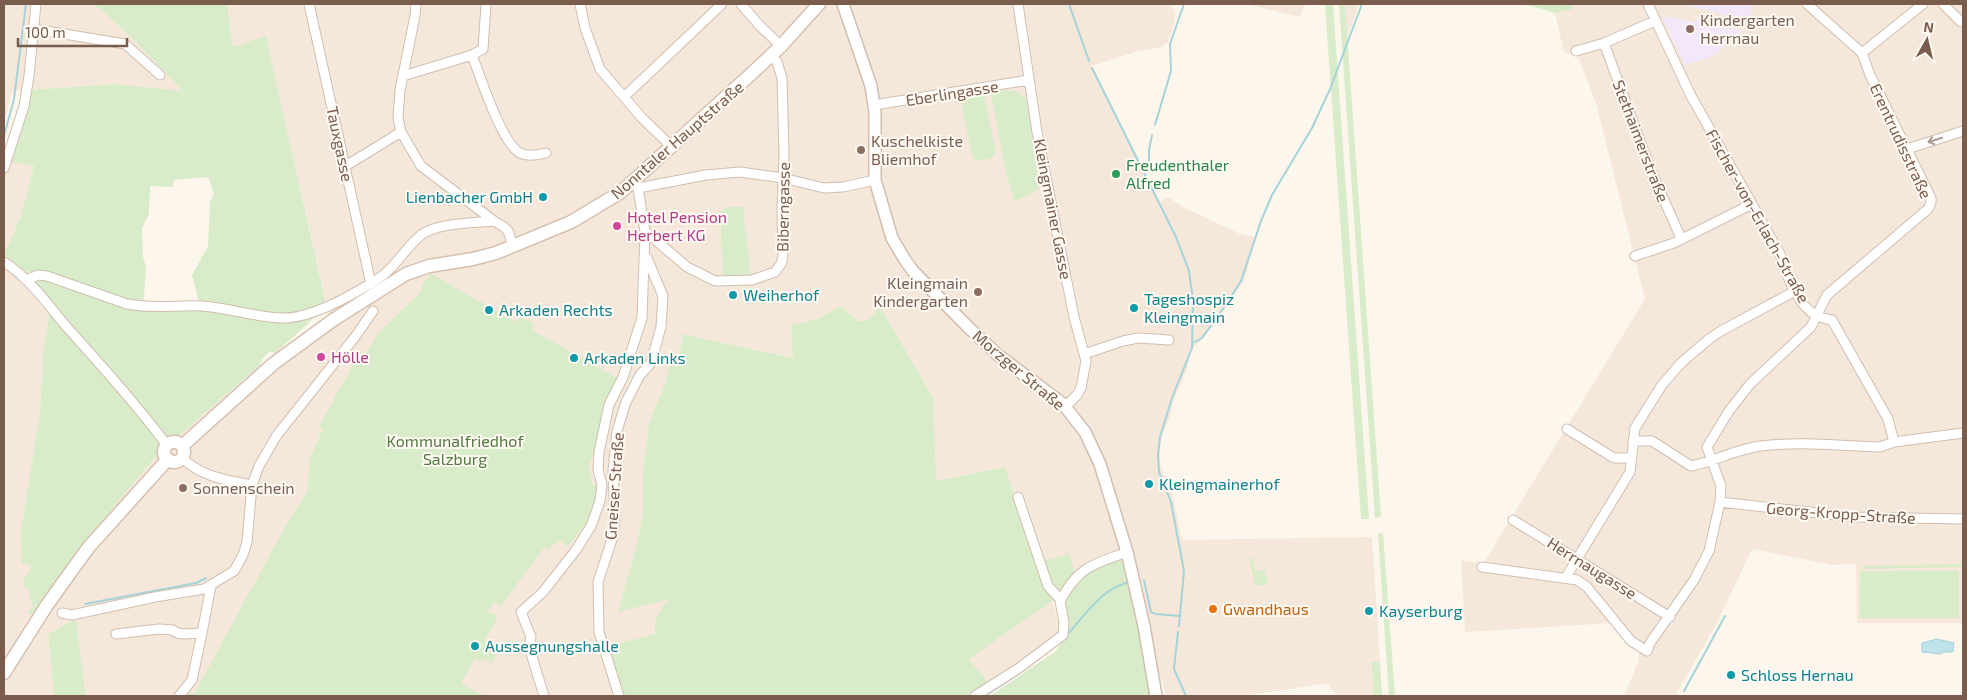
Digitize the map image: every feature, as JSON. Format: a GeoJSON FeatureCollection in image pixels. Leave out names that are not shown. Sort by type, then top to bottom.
{"type":"FeatureCollection","features":[{"type":"Feature","properties":{"kind":"main road","name":"Nonntaler Hauptstraße"},"geometry":{"type":"LineString","coordinates":[[182,452],[273,364],[333,320],[406,274],[429,266],[473,259],[496,253],[586,214],[636,185],[672,147],[771,56],[819,4]]}},
{"type":"Feature","properties":{"kind":"main road"},"geometry":{"type":"LineString","coordinates":[[177,442],[182,452],[177,462],[168,460],[164,454],[167,445],[177,442]]}},
{"type":"Feature","properties":{"kind":"main road"},"geometry":{"type":"LineString","coordinates":[[4,673],[47,605],[88,548],[168,460]]}},
{"type":"Feature","properties":{"kind":"street"},"geometry":{"type":"LineString","coordinates":[[4,168],[24,106],[36,4]]}},
{"type":"Feature","properties":{"kind":"street","name":"Tauxgasse"},"geometry":{"type":"LineString","coordinates":[[309,4],[370,284]]}},
{"type":"Feature","properties":{"kind":"street"},"geometry":{"type":"LineString","coordinates":[[416,4],[398,104],[401,132],[421,166],[504,227],[508,231],[513,246]]}},
{"type":"Feature","properties":{"kind":"street"},"geometry":{"type":"LineString","coordinates":[[403,76],[472,55],[482,49],[486,4]]}},
{"type":"Feature","properties":{"kind":"street"},"geometry":{"type":"LineString","coordinates":[[580,4],[585,28],[600,69],[642,118],[672,147]]}},
{"type":"Feature","properties":{"kind":"street"},"geometry":{"type":"LineString","coordinates":[[624,97],[722,4]]}},
{"type":"Feature","properties":{"kind":"street"},"geometry":{"type":"LineString","coordinates":[[741,4],[781,46]]}},
{"type":"Feature","properties":{"kind":"street","name":"Morzger Straße"},"geometry":{"type":"LineString","coordinates":[[843,4],[869,80],[874,105],[876,180],[892,238],[914,271],[987,346],[1065,407],[1085,432],[1096,455],[1127,552],[1141,612],[1156,696]]}},
{"type":"Feature","properties":{"kind":"street","name":"Kleingmainer Gasse"},"geometry":{"type":"LineString","coordinates":[[1018,4],[1037,132],[1074,317],[1086,361],[1081,388],[1065,407]]}},
{"type":"Feature","properties":{"kind":"street","name":"Fischer-von-Erlach-Straße"},"geometry":{"type":"LineString","coordinates":[[1648,4],[1690,94],[1780,254],[1785,271],[1795,290],[1804,305],[1816,315],[1832,320],[1888,419],[1894,442]]}},
{"type":"Feature","properties":{"kind":"street","name":"Erentrudisstraße"},"geometry":{"type":"LineString","coordinates":[[1807,4],[1862,52],[1870,75],[1932,203],[1928,209],[1827,295],[1816,315]]}},
{"type":"Feature","properties":{"kind":"street"},"geometry":{"type":"LineString","coordinates":[[1862,52],[1923,4]]}},
{"type":"Feature","properties":{"kind":"street"},"geometry":{"type":"LineString","coordinates":[[1943,4],[1962,24]]}},
{"type":"Feature","properties":{"kind":"street"},"geometry":{"type":"LineString","coordinates":[[1576,51],[1604,42],[1655,21]]}},
{"type":"Feature","properties":{"kind":"street"},"geometry":{"type":"LineString","coordinates":[[34,29],[126,44],[160,75]]}},
{"type":"Feature","properties":{"kind":"street","name":"Stethaimerstraße"},"geometry":{"type":"LineString","coordinates":[[1604,42],[1651,172],[1681,238]]}},
{"type":"Feature","properties":{"kind":"street"},"geometry":{"type":"LineString","coordinates":[[472,55],[507,140],[521,154],[536,156],[546,152]]}},
{"type":"Feature","properties":{"kind":"street","name":"Biberngasse"},"geometry":{"type":"LineString","coordinates":[[645,231],[687,267],[715,281],[743,282],[767,276],[775,272],[781,264],[783,256],[784,154],[782,78],[777,62],[771,56]]}},
{"type":"Feature","properties":{"kind":"street","name":"Eberlingasse"},"geometry":{"type":"LineString","coordinates":[[874,105],[1030,80]]}},
{"type":"Feature","properties":{"kind":"street"},"geometry":{"type":"LineString","coordinates":[[1907,149],[1963,131]]}},
{"type":"Feature","properties":{"kind":"street"},"geometry":{"type":"LineString","coordinates":[[344,167],[401,132]]}},
{"type":"Feature","properties":{"kind":"street"},"geometry":{"type":"LineString","coordinates":[[636,185],[740,172],[783,178],[824,188],[843,187],[876,180]]}},
{"type":"Feature","properties":{"kind":"street","name":"Gneiser Straße"},"geometry":{"type":"LineString","coordinates":[[544,696],[529,647],[531,637],[521,612],[543,592],[560,572],[591,526],[596,514],[602,489],[598,470],[599,452],[609,405],[623,377],[640,327],[646,256],[645,231],[636,185]]}},
{"type":"Feature","properties":{"kind":"street"},"geometry":{"type":"LineString","coordinates":[[1635,256],[1674,243],[1752,204]]}},
{"type":"Feature","properties":{"kind":"street"},"geometry":{"type":"LineString","coordinates":[[26,280],[38,275],[47,276],[131,305],[146,307],[194,306],[223,308],[281,318],[301,316],[322,308],[370,284],[388,271],[425,232],[435,228],[494,221]]}},
{"type":"Feature","properties":{"kind":"street","name":"Gneiser Straße"},"geometry":{"type":"LineString","coordinates":[[619,696],[599,632],[598,582],[613,536],[615,520],[613,471],[617,431],[626,402],[640,375],[652,363],[661,327],[663,296],[646,256]]}},
{"type":"Feature","properties":{"kind":"street"},"geometry":{"type":"LineString","coordinates":[[4,262],[26,280],[141,411],[167,445]]}},
{"type":"Feature","properties":{"kind":"street"},"geometry":{"type":"LineString","coordinates":[[1566,577],[1630,472],[1636,426],[1662,385],[1681,363],[1721,331],[1795,290]]}},
{"type":"Feature","properties":{"kind":"street"},"geometry":{"type":"LineString","coordinates":[[62,613],[72,615],[211,586],[234,571],[243,556],[247,542],[252,485],[259,466],[276,435],[355,337],[373,311]]}},
{"type":"Feature","properties":{"kind":"street"},"geometry":{"type":"LineString","coordinates":[[1482,566],[1577,580],[1587,587],[1631,642],[1647,651],[1650,642],[1670,617],[1706,558],[1720,502],[1721,486],[1707,447],[1729,411],[1750,384],[1811,327],[1816,315]]}},
{"type":"Feature","properties":{"kind":"street"},"geometry":{"type":"LineString","coordinates":[[1084,354],[1116,342],[1138,338],[1169,340]]}},
{"type":"Feature","properties":{"kind":"street"},"geometry":{"type":"LineString","coordinates":[[1567,429],[1614,458],[1631,458]]}},
{"type":"Feature","properties":{"kind":"street"},"geometry":{"type":"LineString","coordinates":[[1633,441],[1652,441],[1691,466],[1712,462],[1722,456],[1768,446],[1789,444],[1880,447],[1894,442],[1963,433]]}},
{"type":"Feature","properties":{"kind":"street"},"geometry":{"type":"LineString","coordinates":[[182,452],[195,470],[208,475],[252,485]]}},
{"type":"Feature","properties":{"kind":"street"},"geometry":{"type":"LineString","coordinates":[[976,696],[1019,668],[1063,635],[1064,622],[1060,600],[1048,586],[1018,497]]}},
{"type":"Feature","properties":{"kind":"street","name":"Georg-Kropp-Straße"},"geometry":{"type":"LineString","coordinates":[[1720,502],[1854,517],[1963,519]]}},
{"type":"Feature","properties":{"kind":"street","name":"Herrnaugasse"},"geometry":{"type":"LineString","coordinates":[[1513,520],[1670,617]]}},
{"type":"Feature","properties":{"kind":"street"},"geometry":{"type":"LineString","coordinates":[[1060,600],[1083,570],[1127,552]]}},
{"type":"Feature","properties":{"kind":"street"},"geometry":{"type":"LineString","coordinates":[[179,696],[192,680],[211,586]]}},
{"type":"Feature","properties":{"kind":"street"},"geometry":{"type":"LineString","coordinates":[[116,634],[159,629],[173,630],[184,634],[202,633]]}},
{"type":"Feature","properties":{"kind":"shaded area"},"geometry":{"type":"Polygon","coordinates":[[[4,4],[94,4],[127,33],[184,92],[115,84],[12,91],[4,123],[4,4]]]}},
{"type":"Feature","properties":{"kind":"shaded area"},"geometry":{"type":"Polygon","coordinates":[[[227,4],[1170,4],[1175,13],[1175,21],[1168,42],[1161,47],[1135,52],[1092,66],[1159,203],[1168,197],[1183,207],[1238,233],[1256,237],[1244,281],[1204,337],[1190,351],[1187,370],[1173,402],[1169,420],[1163,433],[1160,447],[1160,464],[1174,501],[1182,540],[1372,537],[1380,662],[1371,663],[1374,696],[1337,696],[1329,685],[1320,684],[1244,696],[1166,696],[1162,680],[1148,682],[1138,624],[1077,581],[1036,563],[1005,467],[935,481],[933,398],[880,308],[869,319],[857,322],[841,306],[817,319],[791,325],[794,358],[683,334],[678,360],[675,365],[669,364],[665,384],[649,422],[643,471],[643,512],[638,540],[618,612],[671,598],[622,696],[86,696],[76,619],[48,634],[54,696],[4,696],[4,254],[25,270],[52,300],[43,353],[40,413],[20,536],[22,546],[20,554],[31,565],[23,587],[28,586],[34,608],[32,615],[83,544],[157,455],[260,365],[268,376],[301,351],[329,315],[266,36],[233,47],[227,4]]]}},
{"type":"Feature","properties":{"kind":"shaded area"},"geometry":{"type":"Polygon","coordinates":[[[1246,4],[1305,4],[1300,17],[1246,4]]]}},
{"type":"Feature","properties":{"kind":"shaded area"},"geometry":{"type":"Polygon","coordinates":[[[1345,4],[1359,4],[1347,40],[1345,4]]]}},
{"type":"Feature","properties":{"kind":"shaded area"},"geometry":{"type":"Polygon","coordinates":[[[1572,4],[1963,4],[1963,623],[1857,623],[1856,564],[1832,565],[1752,549],[1718,621],[1675,696],[1624,696],[1638,662],[1640,650],[1612,623],[1465,632],[1461,560],[1483,564],[1645,299],[1596,103],[1577,54],[1564,53],[1555,13],[1573,9],[1572,4]]]}},
{"type":"Feature","properties":{"kind":"shaded area"},"geometry":{"type":"Polygon","coordinates":[[[1682,4],[1753,4],[1749,21],[1682,4]]]}},
{"type":"Feature","properties":{"kind":"shaded area"},"geometry":{"type":"Polygon","coordinates":[[[1666,16],[1695,22],[1696,18],[1743,31],[1713,56],[1685,65],[1663,19],[1666,16]]]}},
{"type":"Feature","properties":{"kind":"shaded area"},"geometry":{"type":"Polygon","coordinates":[[[4,159],[34,166],[20,218],[8,248],[4,250],[4,159]]]}},
{"type":"Feature","properties":{"kind":"shaded area"},"geometry":{"type":"Polygon","coordinates":[[[1052,601],[1061,627],[1060,633],[990,685],[968,659],[1052,601]]]}},
{"type":"Feature","properties":{"kind":"green space"},"geometry":{"type":"Polygon","coordinates":[[[94,4],[227,4],[233,47],[266,36],[326,304],[275,353],[270,351],[262,359],[260,365],[157,455],[83,544],[32,615],[27,611],[33,608],[28,587],[23,587],[24,577],[30,571],[31,565],[22,563],[20,536],[40,413],[43,353],[52,300],[25,270],[4,254],[4,250],[8,247],[20,218],[34,166],[9,161],[28,90],[115,84],[183,91],[127,33],[94,4]],[[208,177],[174,180],[173,187],[150,186],[149,214],[142,228],[143,257],[146,267],[143,309],[201,310],[192,275],[208,246],[210,202],[214,193],[208,177]]]}},
{"type":"Feature","properties":{"kind":"green space"},"geometry":{"type":"Polygon","coordinates":[[[1325,4],[1333,4],[1369,519],[1361,519],[1325,4]]]}},
{"type":"Feature","properties":{"kind":"green space"},"geometry":{"type":"Polygon","coordinates":[[[1339,4],[1345,4],[1381,517],[1375,518],[1339,4]]]}},
{"type":"Feature","properties":{"kind":"green space"},"geometry":{"type":"Polygon","coordinates":[[[1524,4],[1572,4],[1573,9],[1555,13],[1524,4]]]}},
{"type":"Feature","properties":{"kind":"green space"},"geometry":{"type":"Polygon","coordinates":[[[983,90],[996,152],[992,158],[976,161],[972,155],[960,98],[963,93],[983,90]]]}},
{"type":"Feature","properties":{"kind":"green space"},"geometry":{"type":"Polygon","coordinates":[[[1006,90],[1016,91],[1026,98],[1040,185],[1037,191],[1014,201],[1004,163],[991,93],[1006,90]]]}},
{"type":"Feature","properties":{"kind":"green space"},"geometry":{"type":"Polygon","coordinates":[[[726,207],[743,207],[751,276],[723,278],[720,213],[726,207]]]}},
{"type":"Feature","properties":{"kind":"green space","name":"Kommunalfriedhof Salzburg"},"geometry":{"type":"Polygon","coordinates":[[[430,273],[516,322],[519,317],[531,322],[534,325],[532,330],[619,379],[599,441],[588,468],[591,471],[592,485],[600,486],[596,503],[585,529],[583,528],[567,547],[561,540],[549,550],[544,548],[501,606],[494,602],[488,611],[498,616],[485,641],[491,644],[490,647],[498,652],[492,663],[485,659],[483,662],[475,658],[461,684],[486,696],[184,696],[187,692],[194,694],[285,527],[308,491],[309,460],[323,429],[319,426],[359,354],[361,352],[367,353],[377,334],[417,296],[430,273]]]}},
{"type":"Feature","properties":{"kind":"green space"},"geometry":{"type":"Polygon","coordinates":[[[841,306],[858,322],[869,319],[880,307],[933,398],[936,481],[1005,467],[1036,563],[1069,554],[1077,580],[1087,571],[1118,560],[1126,564],[1150,696],[990,696],[1056,651],[1067,633],[1066,606],[1052,601],[969,659],[990,685],[969,696],[622,696],[607,647],[655,634],[655,623],[658,615],[670,599],[618,612],[638,540],[643,512],[643,471],[649,422],[665,384],[669,364],[675,365],[678,360],[683,334],[793,358],[791,325],[817,319],[841,306]]]}},
{"type":"Feature","properties":{"kind":"green space"},"geometry":{"type":"Polygon","coordinates":[[[1378,533],[1383,534],[1395,696],[1389,696],[1378,533]]]}},
{"type":"Feature","properties":{"kind":"green space"},"geometry":{"type":"Polygon","coordinates":[[[1249,558],[1252,558],[1255,571],[1265,569],[1268,584],[1255,586],[1249,558]]]}},
{"type":"Feature","properties":{"kind":"green space"},"geometry":{"type":"Polygon","coordinates":[[[1963,564],[1963,567],[1862,569],[1862,566],[1963,564]]]}},
{"type":"Feature","properties":{"kind":"green space"},"geometry":{"type":"Polygon","coordinates":[[[1860,571],[1959,571],[1959,618],[1860,618],[1860,571]]]}},
{"type":"Feature","properties":{"kind":"green space"},"geometry":{"type":"Polygon","coordinates":[[[76,619],[86,696],[54,696],[48,634],[76,619]]]}},
{"type":"Feature","properties":{"kind":"green space"},"geometry":{"type":"Polygon","coordinates":[[[1371,662],[1380,662],[1382,696],[1374,696],[1371,662]]]}},
{"type":"Feature","properties":{"kind":"water"},"geometry":{"type":"Polygon","coordinates":[[[1937,639],[1954,643],[1953,652],[1941,654],[1922,652],[1922,643],[1937,639]]]}},
{"type":"Feature","properties":{"kind":"waterway"},"geometry":{"type":"LineString","coordinates":[[4,136],[14,99],[26,4]]}},
{"type":"Feature","properties":{"kind":"waterway"},"geometry":{"type":"LineString","coordinates":[[1069,4],[1089,61]]}},
{"type":"Feature","properties":{"kind":"waterway"},"geometry":{"type":"LineString","coordinates":[[1155,125],[1171,71],[1170,44],[1184,4]]}},
{"type":"Feature","properties":{"kind":"waterway"},"geometry":{"type":"LineString","coordinates":[[1193,343],[1202,338],[1241,281],[1261,221],[1272,195],[1312,128],[1330,89],[1362,4]]}},
{"type":"Feature","properties":{"kind":"waterway"},"geometry":{"type":"LineString","coordinates":[[1092,68],[1176,237],[1189,271],[1193,300],[1192,348],[1172,398],[1160,437],[1158,455],[1159,472],[1171,502],[1184,571],[1179,626]]}},
{"type":"Feature","properties":{"kind":"waterway"},"geometry":{"type":"LineString","coordinates":[[1149,166],[1149,150],[1152,135]]}},
{"type":"Feature","properties":{"kind":"waterway"},"geometry":{"type":"LineString","coordinates":[[85,604],[196,583],[206,578]]}},
{"type":"Feature","properties":{"kind":"waterway"},"geometry":{"type":"LineString","coordinates":[[1144,580],[1151,612],[1180,616]]}},
{"type":"Feature","properties":{"kind":"waterway"},"geometry":{"type":"LineString","coordinates":[[1067,635],[1087,611],[1110,590],[1129,582]]}},
{"type":"Feature","properties":{"kind":"waterway"},"geometry":{"type":"LineString","coordinates":[[1684,691],[1725,616]]}},
{"type":"Feature","properties":{"kind":"waterway"},"geometry":{"type":"LineString","coordinates":[[1178,632],[1174,669],[1186,696]]}},
{"type":"Feature","properties":{"kind":"waterway"},"geometry":{"type":"LineString","coordinates":[[985,696],[1024,670],[1060,642]]}},
{"type":"Feature","properties":{"kind":"place","name":"Kindergarten Herrnau"},"geometry":{"type":"Point","coordinates":[1690,29]}},
{"type":"Feature","properties":{"kind":"place","name":"Kuschelkiste Bliemhof"},"geometry":{"type":"Point","coordinates":[861,150]}},
{"type":"Feature","properties":{"kind":"place","name":"Freudenthaler Alfred"},"geometry":{"type":"Point","coordinates":[1116,174]}},
{"type":"Feature","properties":{"kind":"place","name":"Lienbacher GmbH"},"geometry":{"type":"Point","coordinates":[543,197]}},
{"type":"Feature","properties":{"kind":"place","name":"Hotel Pension Herbert KG"},"geometry":{"type":"Point","coordinates":[617,226]}},
{"type":"Feature","properties":{"kind":"place","name":"Kleingmain Kindergarten"},"geometry":{"type":"Point","coordinates":[978,292]}},
{"type":"Feature","properties":{"kind":"place","name":"Weiherhof"},"geometry":{"type":"Point","coordinates":[733,295]}},
{"type":"Feature","properties":{"kind":"place","name":"Tageshospiz Kleingmain"},"geometry":{"type":"Point","coordinates":[1134,308]}},
{"type":"Feature","properties":{"kind":"place","name":"Arkaden Rechts"},"geometry":{"type":"Point","coordinates":[489,310]}},
{"type":"Feature","properties":{"kind":"place","name":"Hölle"},"geometry":{"type":"Point","coordinates":[321,357]}},
{"type":"Feature","properties":{"kind":"place","name":"Arkaden Links"},"geometry":{"type":"Point","coordinates":[574,358]}},
{"type":"Feature","properties":{"kind":"place","name":"Kleingmainerhof"},"geometry":{"type":"Point","coordinates":[1149,484]}},
{"type":"Feature","properties":{"kind":"place","name":"Sonnenschein"},"geometry":{"type":"Point","coordinates":[183,488]}},
{"type":"Feature","properties":{"kind":"place","name":"Gwandhaus"},"geometry":{"type":"Point","coordinates":[1213,609]}},
{"type":"Feature","properties":{"kind":"place","name":"Kayserburg"},"geometry":{"type":"Point","coordinates":[1369,611]}},
{"type":"Feature","properties":{"kind":"place","name":"Aussegnungshalle"},"geometry":{"type":"Point","coordinates":[475,646]}},
{"type":"Feature","properties":{"kind":"place","name":"Schloss Hernau"},"geometry":{"type":"Point","coordinates":[1731,675]}}]}
